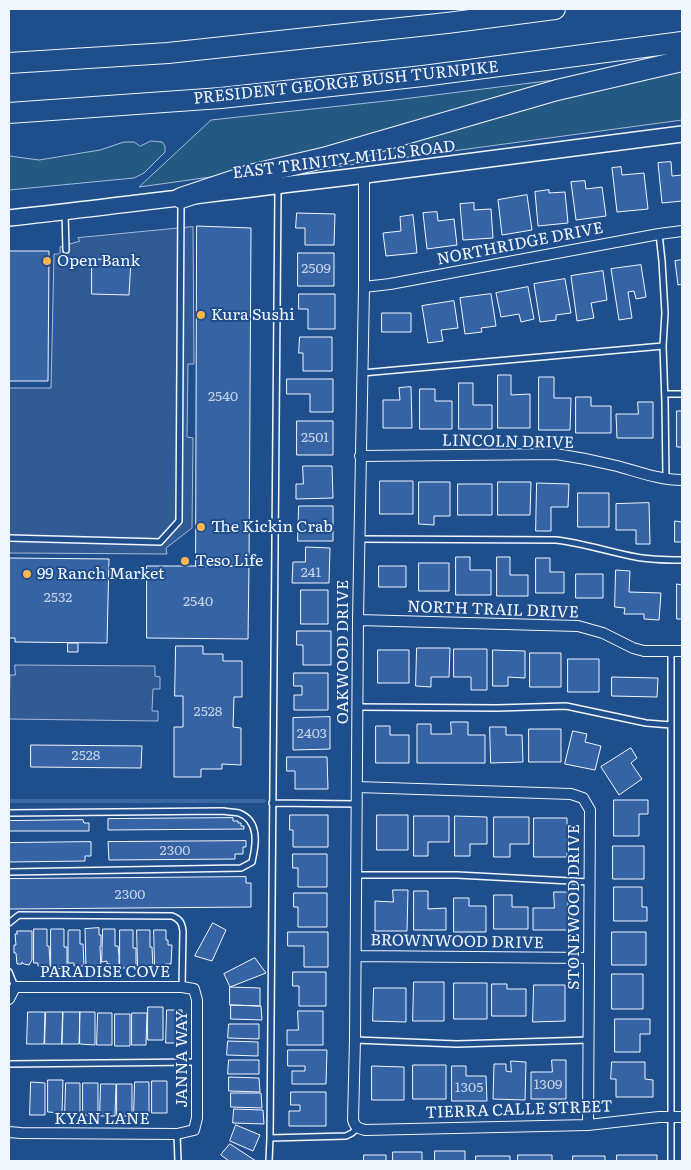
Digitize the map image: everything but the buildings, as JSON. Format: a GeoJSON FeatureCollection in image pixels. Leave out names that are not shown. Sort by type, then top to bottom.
{"type":"FeatureCollection","features":[{"type":"Feature","properties":{"kind":"highway"},"geometry":{"type":"LineString","coordinates":[[9,62],[168,53],[447,24],[555,9]]}},
{"type":"Feature","properties":{"kind":"highway","name":"PRESIDENT GEORGE BUSH TURNPIKE"},"geometry":{"type":"LineString","coordinates":[[9,113],[221,98],[423,76],[682,42]]}},
{"type":"Feature","properties":{"kind":"highway"},"geometry":{"type":"LineString","coordinates":[[181,198],[250,175],[323,158],[557,90],[682,61]]}},
{"type":"Feature","properties":{"kind":"main road","name":"EAST TRINITY MILLS ROAD"},"geometry":{"type":"LineString","coordinates":[[9,218],[364,176],[682,134]]}},
{"type":"Feature","properties":{"kind":"street","name":"OAKWOOD DRIVE"},"geometry":{"type":"LineString","coordinates":[[357,1128],[353,1120],[364,176]]}},
{"type":"Feature","properties":{"kind":"street","name":"NORTHRIDGE DRIVE"},"geometry":{"type":"LineString","coordinates":[[364,287],[390,284],[682,231]]}},
{"type":"Feature","properties":{"kind":"street","name":"LINCOLN DRIVE"},"geometry":{"type":"LineString","coordinates":[[360,456],[556,454],[586,459],[666,479],[682,480]]}},
{"type":"Feature","properties":{"kind":"street","name":"NORTH TRAIL DRIVE"},"geometry":{"type":"LineString","coordinates":[[358,620],[578,626],[603,633],[633,648],[682,651]]}},
{"type":"Feature","properties":{"kind":"street","name":"STONEWOOD DRIVE"},"geometry":{"type":"LineString","coordinates":[[357,788],[571,794],[583,798],[590,810],[588,1125]]}},
{"type":"Feature","properties":{"kind":"street","name":"BROWNWOOD DRIVE"},"geometry":{"type":"LineString","coordinates":[[356,956],[588,958]]}},
{"type":"Feature","properties":{"kind":"street","name":"PARADISE COVE"},"geometry":{"type":"LineString","coordinates":[[15,987],[182,987],[194,989]]}},
{"type":"Feature","properties":{"kind":"street"},"geometry":{"type":"LineString","coordinates":[[9,999],[15,987]]}},
{"type":"Feature","properties":{"kind":"street","name":"JANNA WAY"},"geometry":{"type":"LineString","coordinates":[[194,989],[197,1000],[197,1118],[194,1130]]}},
{"type":"Feature","properties":{"kind":"street","name":"TIERRA CALLE STREET"},"geometry":{"type":"LineString","coordinates":[[357,1128],[374,1130],[588,1125],[659,1117],[682,1117]]}},
{"type":"Feature","properties":{"kind":"street","name":"KYAN LANE"},"geometry":{"type":"LineString","coordinates":[[9,1132],[21,1134],[177,1134],[194,1130]]}},
{"type":"Feature","properties":{"kind":"lane"},"geometry":{"type":"LineString","coordinates":[[269,1161],[278,186]]}},
{"type":"Feature","properties":{"kind":"lane"},"geometry":{"type":"LineString","coordinates":[[9,538],[160,542],[178,522],[181,198]]}},
{"type":"Feature","properties":{"kind":"lane"},"geometry":{"type":"LineString","coordinates":[[65,212],[66,250]]}},
{"type":"Feature","properties":{"kind":"lane"},"geometry":{"type":"LineString","coordinates":[[659,234],[665,313],[663,346],[666,479]]}},
{"type":"Feature","properties":{"kind":"lane"},"geometry":{"type":"LineString","coordinates":[[361,373],[663,346]]}},
{"type":"Feature","properties":{"kind":"lane"},"geometry":{"type":"LineString","coordinates":[[665,394],[682,394]]}},
{"type":"Feature","properties":{"kind":"lane"},"geometry":{"type":"LineString","coordinates":[[360,539],[556,540],[583,544],[635,557],[658,560],[682,560]]}},
{"type":"Feature","properties":{"kind":"lane"},"geometry":{"type":"LineString","coordinates":[[671,651],[671,1161]]}},
{"type":"Feature","properties":{"kind":"lane"},"geometry":{"type":"LineString","coordinates":[[358,707],[497,708],[566,706],[646,723],[671,726]]}},
{"type":"Feature","properties":{"kind":"lane"},"geometry":{"type":"LineString","coordinates":[[272,803],[357,804]]}},
{"type":"Feature","properties":{"kind":"lane"},"geometry":{"type":"LineString","coordinates":[[9,813],[223,811],[238,813],[249,819],[255,829],[255,849],[252,862],[241,868],[9,872]]}},
{"type":"Feature","properties":{"kind":"lane"},"geometry":{"type":"LineString","coordinates":[[356,875],[457,875],[589,882]]}},
{"type":"Feature","properties":{"kind":"lane"},"geometry":{"type":"LineString","coordinates":[[9,923],[19,915],[172,916],[178,918],[182,923],[183,931],[182,987]]}},
{"type":"Feature","properties":{"kind":"lane"},"geometry":{"type":"LineString","coordinates":[[9,972],[15,987]]}},
{"type":"Feature","properties":{"kind":"lane"},"geometry":{"type":"LineString","coordinates":[[355,1040],[457,1044],[588,1040]]}},
{"type":"Feature","properties":{"kind":"lane"},"geometry":{"type":"LineString","coordinates":[[9,1064],[197,1062]]}},
{"type":"Feature","properties":{"kind":"lane"},"geometry":{"type":"LineString","coordinates":[[270,1138],[346,1136],[357,1128]]}},
{"type":"Feature","properties":{"kind":"lane"},"geometry":{"type":"LineString","coordinates":[[177,1134],[178,1161]]}},
{"type":"Feature","properties":{"kind":"shaded area"},"geometry":{"type":"Polygon","coordinates":[[[682,71],[682,120],[290,173],[547,100],[682,71]]]}},
{"type":"Feature","properties":{"kind":"shaded area"},"geometry":{"type":"Polygon","coordinates":[[[579,77],[225,175],[139,187],[211,120],[579,77]]]}},
{"type":"Feature","properties":{"kind":"shaded area"},"geometry":{"type":"Polygon","coordinates":[[[151,141],[162,142],[165,146],[165,152],[144,173],[134,178],[9,190],[9,156],[39,160],[100,150],[124,142],[134,142],[140,146],[151,141]]]}},
{"type":"Feature","properties":{"kind":"shaded area"},"geometry":{"type":"Polygon","coordinates":[[[193,227],[194,364],[188,364],[187,437],[193,438],[192,528],[166,548],[167,554],[9,553],[9,388],[51,388],[54,254],[60,254],[60,247],[80,241],[78,238],[193,227]]]}},
{"type":"Feature","properties":{"kind":"shaded area"},"geometry":{"type":"Polygon","coordinates":[[[15,665],[155,666],[155,676],[160,677],[160,689],[153,689],[152,711],[158,711],[158,721],[9,719],[10,675],[15,675],[15,665]]]}},
{"type":"Feature","properties":{"kind":"waterway"},"geometry":{"type":"LineString","coordinates":[[9,801],[264,801]]}},
{"type":"Feature","properties":{"kind":"place","name":"Open Bank"},"geometry":{"type":"Point","coordinates":[47,261]}},
{"type":"Feature","properties":{"kind":"place","name":"Kura Sushi"},"geometry":{"type":"Point","coordinates":[201,315]}},
{"type":"Feature","properties":{"kind":"place","name":"The Kickin Crab"},"geometry":{"type":"Point","coordinates":[201,527]}},
{"type":"Feature","properties":{"kind":"place","name":"Teso Life"},"geometry":{"type":"Point","coordinates":[185,561]}},
{"type":"Feature","properties":{"kind":"place","name":"99 Ranch Market"},"geometry":{"type":"Point","coordinates":[27,574]}}]}
